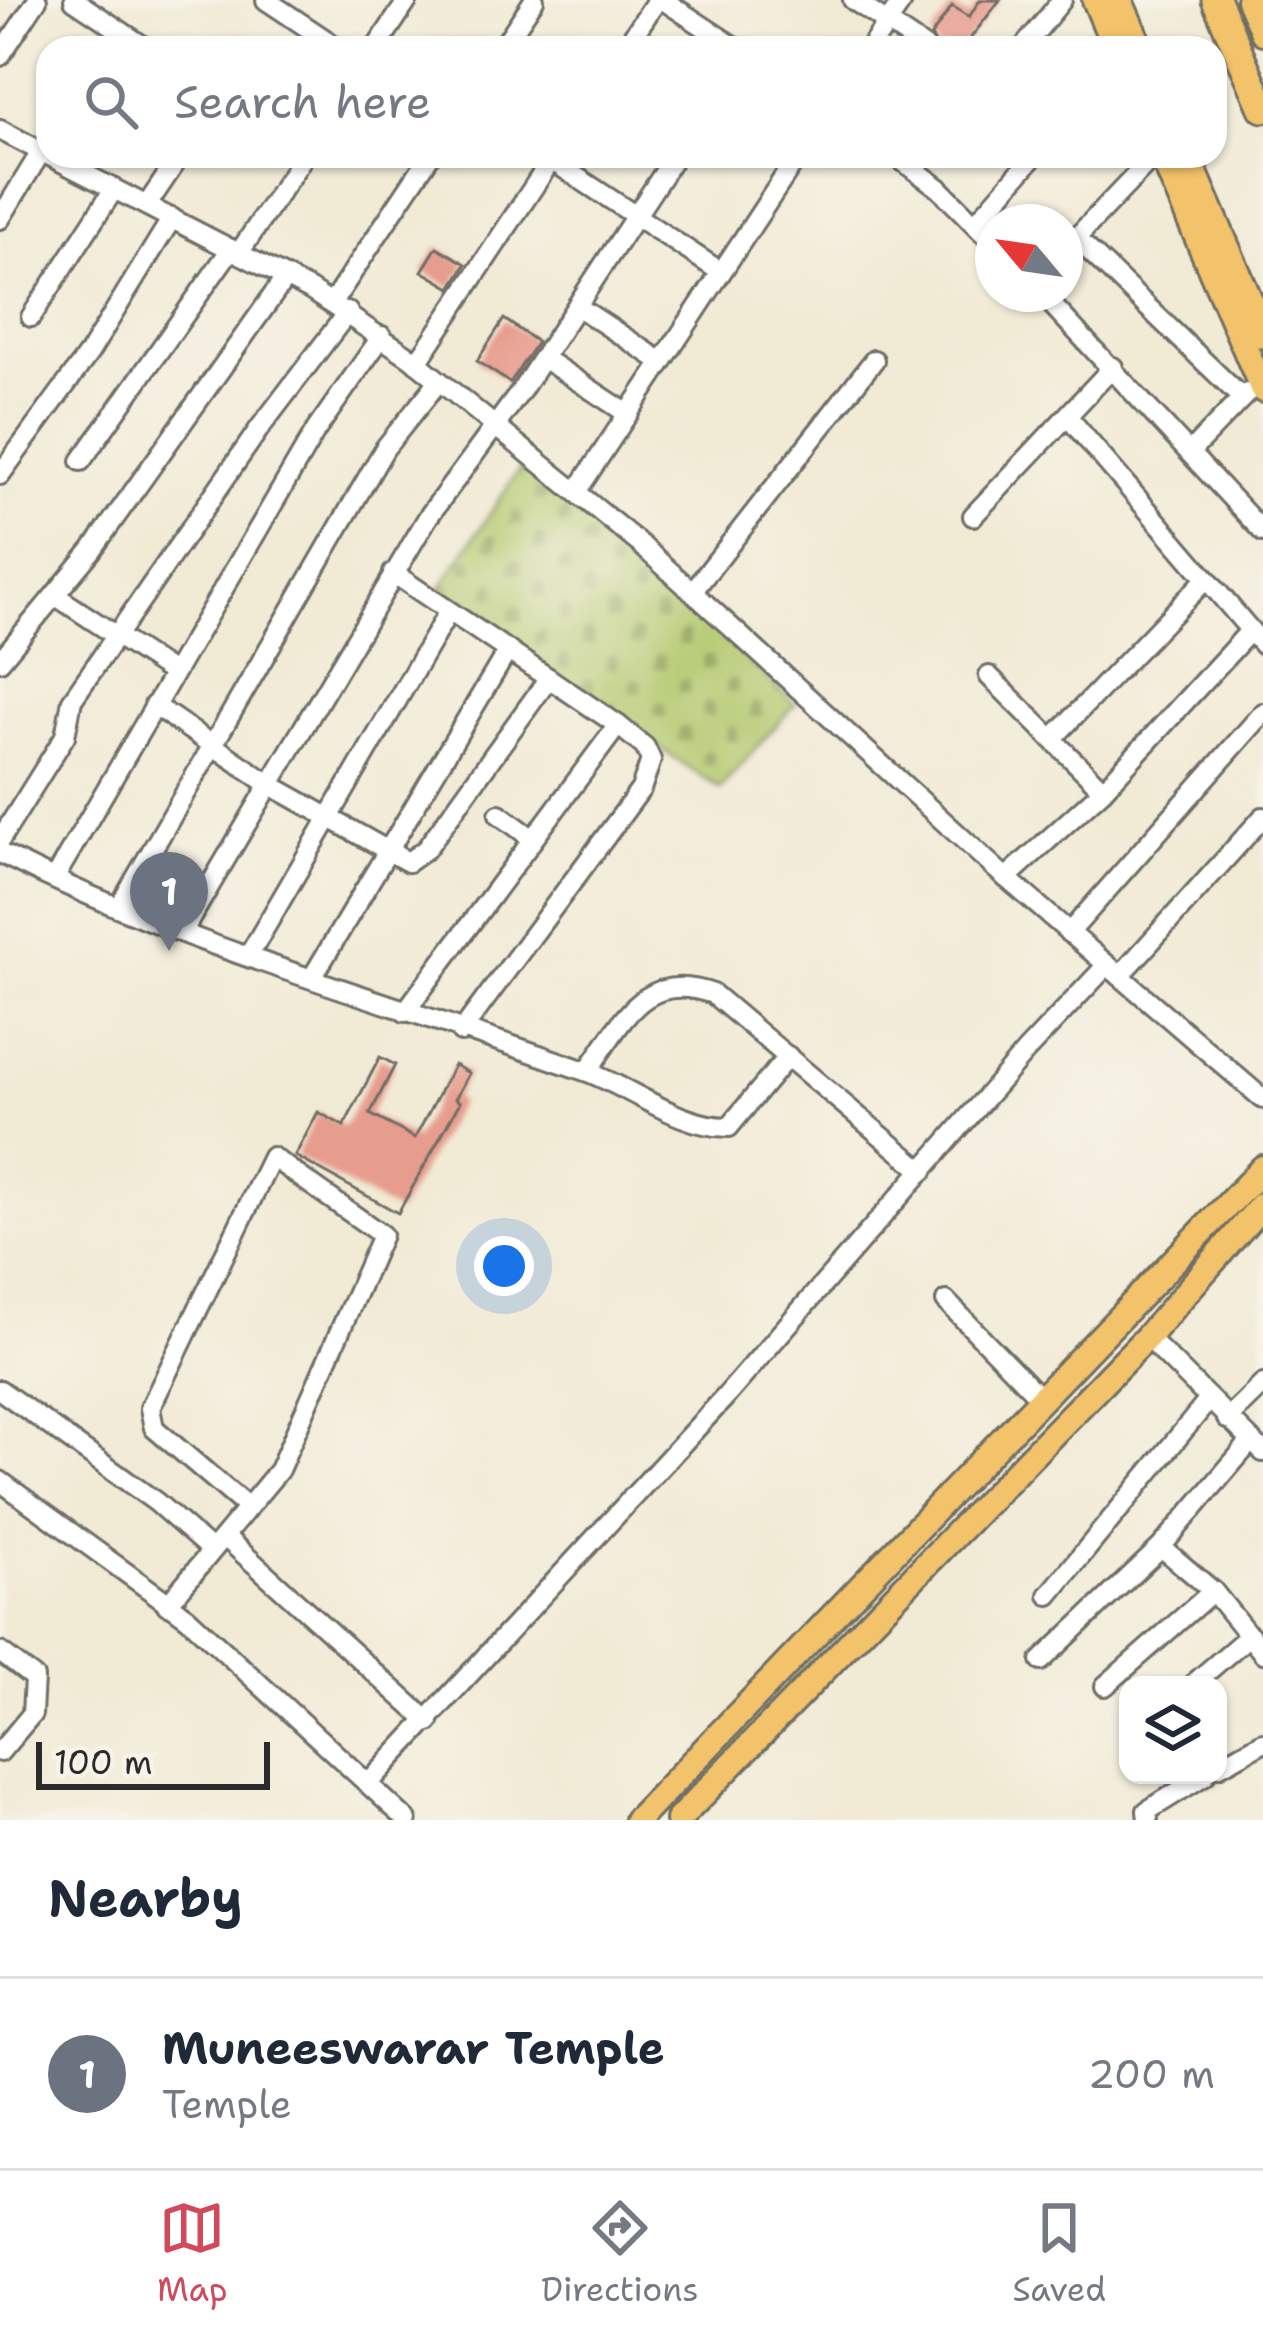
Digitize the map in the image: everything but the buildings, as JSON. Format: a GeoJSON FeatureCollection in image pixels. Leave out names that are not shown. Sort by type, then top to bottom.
{"type":"FeatureCollection","features":[{"type":"Feature","properties":{"kind":"highway"},"geometry":{"type":"LineString","coordinates":[[1118,0],[1134,36]]}},
{"type":"Feature","properties":{"kind":"highway"},"geometry":{"type":"LineString","coordinates":[[1216,0],[1263,108]]}},
{"type":"Feature","properties":{"kind":"highway"},"geometry":{"type":"LineString","coordinates":[[1191,168],[1263,334]]}},
{"type":"Feature","properties":{"kind":"main road"},"geometry":{"type":"LineString","coordinates":[[1095,0],[1110,36]]}},
{"type":"Feature","properties":{"kind":"main road"},"geometry":{"type":"LineString","coordinates":[[1249,0],[1263,32]]}},
{"type":"Feature","properties":{"kind":"main road"},"geometry":{"type":"LineString","coordinates":[[1163,168],[1254,389]]}},
{"type":"Feature","properties":{"kind":"main road"},"geometry":{"type":"LineString","coordinates":[[637,1820],[1263,1168]]}},
{"type":"Feature","properties":{"kind":"main road"},"geometry":{"type":"LineString","coordinates":[[678,1820],[1147,1337],[1263,1204]]}},
{"type":"Feature","properties":{"kind":"street"},"geometry":{"type":"LineString","coordinates":[[0,56],[37,0]]}},
{"type":"Feature","properties":{"kind":"street"},"geometry":{"type":"LineString","coordinates":[[74,0],[128,36]]}},
{"type":"Feature","properties":{"kind":"street"},"geometry":{"type":"LineString","coordinates":[[384,36],[408,0]]}},
{"type":"Feature","properties":{"kind":"street"},"geometry":{"type":"LineString","coordinates":[[510,36],[534,0]]}},
{"type":"Feature","properties":{"kind":"street"},"geometry":{"type":"LineString","coordinates":[[634,36],[660,0],[717,36]]}},
{"type":"Feature","properties":{"kind":"street"},"geometry":{"type":"LineString","coordinates":[[853,0],[907,36]]}},
{"type":"Feature","properties":{"kind":"street"},"geometry":{"type":"LineString","coordinates":[[879,36],[903,0]]}},
{"type":"Feature","properties":{"kind":"street"},"geometry":{"type":"LineString","coordinates":[[1031,36],[1055,2]]}},
{"type":"Feature","properties":{"kind":"street"},"geometry":{"type":"LineString","coordinates":[[275,3],[321,36]]}},
{"type":"Feature","properties":{"kind":"street"},"geometry":{"type":"LineString","coordinates":[[0,130],[36,149]]}},
{"type":"Feature","properties":{"kind":"street"},"geometry":{"type":"LineString","coordinates":[[0,219],[36,168]]}},
{"type":"Feature","properties":{"kind":"street"},"geometry":{"type":"LineString","coordinates":[[74,168],[340,307],[417,363],[693,591],[1006,878],[1263,1099]]}},
{"type":"Feature","properties":{"kind":"street"},"geometry":{"type":"LineString","coordinates":[[147,206],[173,168]]}},
{"type":"Feature","properties":{"kind":"street"},"geometry":{"type":"LineString","coordinates":[[81,461],[295,168]]}},
{"type":"Feature","properties":{"kind":"street"},"geometry":{"type":"LineString","coordinates":[[0,840],[65,736],[72,700],[340,307],[423,168]]}},
{"type":"Feature","properties":{"kind":"street"},"geometry":{"type":"LineString","coordinates":[[417,363],[545,168]]}},
{"type":"Feature","properties":{"kind":"street"},"geometry":{"type":"LineString","coordinates":[[567,168],[721,272]]}},
{"type":"Feature","properties":{"kind":"street"},"geometry":{"type":"LineString","coordinates":[[183,931],[393,573],[543,358],[667,168]]}},
{"type":"Feature","properties":{"kind":"street"},"geometry":{"type":"LineString","coordinates":[[577,491],[790,168]]}},
{"type":"Feature","properties":{"kind":"street"},"geometry":{"type":"LineString","coordinates":[[914,168],[975,224]]}},
{"type":"Feature","properties":{"kind":"street"},"geometry":{"type":"LineString","coordinates":[[921,173],[925,168]]}},
{"type":"Feature","properties":{"kind":"street"},"geometry":{"type":"LineString","coordinates":[[992,204],[1024,168]]}},
{"type":"Feature","properties":{"kind":"street"},"geometry":{"type":"LineString","coordinates":[[1146,168],[1076,238],[1254,389],[1192,450]]}},
{"type":"Feature","properties":{"kind":"street"},"geometry":{"type":"LineString","coordinates":[[32,316],[114,188]]}},
{"type":"Feature","properties":{"kind":"street"},"geometry":{"type":"LineString","coordinates":[[0,475],[89,353],[172,218]]}},
{"type":"Feature","properties":{"kind":"street"},"geometry":{"type":"LineString","coordinates":[[0,661],[56,596],[286,277]]}},
{"type":"Feature","properties":{"kind":"street"},"geometry":{"type":"LineString","coordinates":[[577,306],[662,362]]}},
{"type":"Feature","properties":{"kind":"street"},"geometry":{"type":"LineString","coordinates":[[1059,312],[1192,450],[1263,532]]}},
{"type":"Feature","properties":{"kind":"street"},"geometry":{"type":"LineString","coordinates":[[53,879],[333,401],[382,336]]}},
{"type":"Feature","properties":{"kind":"street"},"geometry":{"type":"LineString","coordinates":[[543,358],[628,414]]}},
{"type":"Feature","properties":{"kind":"street"},"geometry":{"type":"LineString","coordinates":[[693,591],[874,360]]}},
{"type":"Feature","properties":{"kind":"street"},"geometry":{"type":"LineString","coordinates":[[973,516],[1113,368]]}},
{"type":"Feature","properties":{"kind":"street"},"geometry":{"type":"LineString","coordinates":[[119,907],[386,448],[439,381]]}},
{"type":"Feature","properties":{"kind":"street"},"geometry":{"type":"LineString","coordinates":[[1006,878],[1103,790],[1256,638],[1068,417]]}},
{"type":"Feature","properties":{"kind":"street"},"geometry":{"type":"LineString","coordinates":[[393,573],[618,725],[649,753],[646,782],[461,1032]]}},
{"type":"Feature","properties":{"kind":"street"},"geometry":{"type":"LineString","coordinates":[[1052,739],[1206,579]]}},
{"type":"Feature","properties":{"kind":"street"},"geometry":{"type":"LineString","coordinates":[[56,596],[114,639],[173,673]]}},
{"type":"Feature","properties":{"kind":"street"},"geometry":{"type":"LineString","coordinates":[[249,955],[449,611]]}},
{"type":"Feature","properties":{"kind":"street"},"geometry":{"type":"LineString","coordinates":[[312,978],[508,650]]}},
{"type":"Feature","properties":{"kind":"street"},"geometry":{"type":"LineString","coordinates":[[989,676],[1103,790]]}},
{"type":"Feature","properties":{"kind":"street"},"geometry":{"type":"LineString","coordinates":[[154,705],[269,784],[386,854],[408,862],[421,855],[549,678]]}},
{"type":"Feature","properties":{"kind":"street"},"geometry":{"type":"LineString","coordinates":[[1069,933],[1263,713]]}},
{"type":"Feature","properties":{"kind":"street"},"geometry":{"type":"LineString","coordinates":[[404,1012],[618,725]]}},
{"type":"Feature","properties":{"kind":"street"},"geometry":{"type":"LineString","coordinates":[[499,814],[533,839]]}},
{"type":"Feature","properties":{"kind":"street"},"geometry":{"type":"LineString","coordinates":[[369,1784],[923,1171],[1263,817]]}},
{"type":"Feature","properties":{"kind":"street"},"geometry":{"type":"LineString","coordinates":[[0,853],[183,931],[461,1032],[587,1071],[706,1127],[729,1127],[788,1057]]}},
{"type":"Feature","properties":{"kind":"street"},"geometry":{"type":"LineString","coordinates":[[587,1071],[628,1016],[656,990],[680,982],[713,994],[923,1171]]}},
{"type":"Feature","properties":{"kind":"street"},"geometry":{"type":"LineString","coordinates":[[167,1605],[279,1470],[382,1234],[272,1157],[150,1408],[154,1428],[247,1507]]}},
{"type":"Feature","properties":{"kind":"street"},"geometry":{"type":"LineString","coordinates":[[946,1301],[1041,1399]]}},
{"type":"Feature","properties":{"kind":"street"},"geometry":{"type":"LineString","coordinates":[[1040,1661],[1161,1547],[1257,1447],[1147,1337]]}},
{"type":"Feature","properties":{"kind":"street"},"geometry":{"type":"LineString","coordinates":[[1227,1419],[1263,1384]]}},
{"type":"Feature","properties":{"kind":"street"},"geometry":{"type":"LineString","coordinates":[[0,1390],[218,1543],[429,1722]]}},
{"type":"Feature","properties":{"kind":"street"},"geometry":{"type":"LineString","coordinates":[[1049,1595],[1207,1402]]}},
{"type":"Feature","properties":{"kind":"street"},"geometry":{"type":"LineString","coordinates":[[0,1481],[187,1616],[407,1820]]}},
{"type":"Feature","properties":{"kind":"street"},"geometry":{"type":"LineString","coordinates":[[1161,1547],[1213,1591],[1263,1653]]}},
{"type":"Feature","properties":{"kind":"street"},"geometry":{"type":"LineString","coordinates":[[1105,1686],[1213,1591]]}},
{"type":"Feature","properties":{"kind":"street"},"geometry":{"type":"LineString","coordinates":[[1202,1676],[1250,1635]]}},
{"type":"Feature","properties":{"kind":"street"},"geometry":{"type":"LineString","coordinates":[[0,1652],[34,1678],[32,1714],[0,1752]]}},
{"type":"Feature","properties":{"kind":"street"},"geometry":{"type":"LineString","coordinates":[[1227,1762],[1263,1742]]}},
{"type":"Feature","properties":{"kind":"street"},"geometry":{"type":"LineString","coordinates":[[1148,1820],[1147,1811],[1190,1784]]}},
{"type":"Feature","properties":{"kind":"green space"},"geometry":{"type":"Polygon","coordinates":[[[521,467],[642,564],[795,704],[720,789],[435,596],[521,467]]]}},
{"type":"Feature","properties":{"kind":"place","name":"Muneeswarar Temple"},"geometry":{"type":"Point","coordinates":[169,951]}}]}
